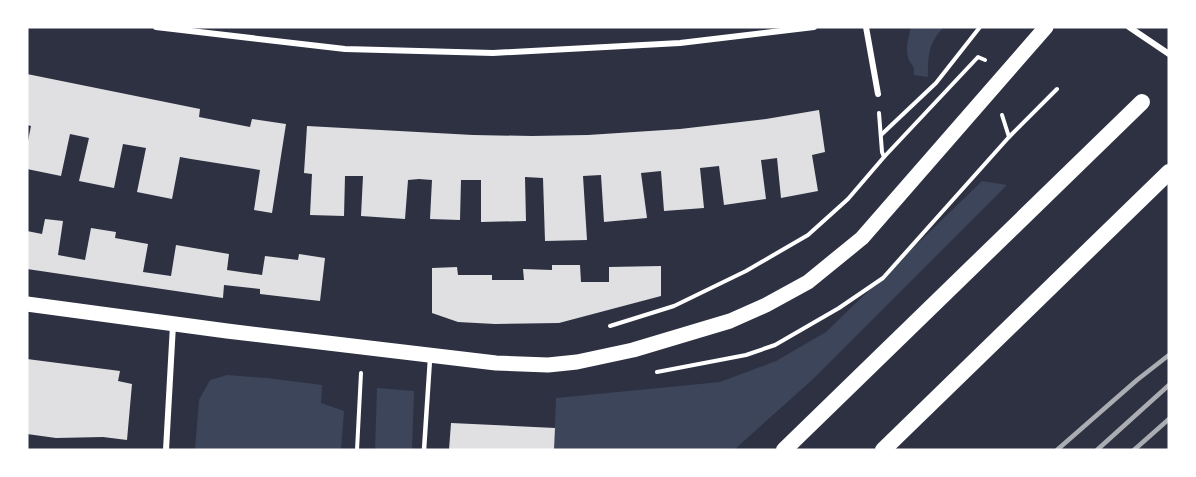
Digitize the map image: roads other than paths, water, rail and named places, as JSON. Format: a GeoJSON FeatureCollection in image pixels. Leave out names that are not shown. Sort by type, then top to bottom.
{"type":"FeatureCollection","features":[{"type":"Feature","properties":{"kind":"highway"},"geometry":{"type":"LineString","coordinates":[[783,450],[1142,102]]}},
{"type":"Feature","properties":{"kind":"highway"},"geometry":{"type":"LineString","coordinates":[[883,450],[1169,172]]}},
{"type":"Feature","properties":{"kind":"main road"},"geometry":{"type":"LineString","coordinates":[[27,304],[496,363],[548,365],[577,362],[633,350],[730,321],[808,282],[862,238],[1046,27]]}},
{"type":"Feature","properties":{"kind":"street"},"geometry":{"type":"LineString","coordinates":[[156,27],[345,49],[493,53],[680,43],[814,27]]}},
{"type":"Feature","properties":{"kind":"street"},"geometry":{"type":"LineString","coordinates":[[866,27],[878,94]]}},
{"type":"Feature","properties":{"kind":"street"},"geometry":{"type":"LineString","coordinates":[[1129,27],[1169,54]]}},
{"type":"Feature","properties":{"kind":"street"},"geometry":{"type":"LineString","coordinates":[[166,450],[174,324]]}},
{"type":"Feature","properties":{"kind":"lane"},"geometry":{"type":"LineString","coordinates":[[424,450],[430,356]]}},
{"type":"Feature","properties":{"kind":"railway"},"geometry":{"type":"LineString","coordinates":[[1057,450],[1169,355]]}},
{"type":"Feature","properties":{"kind":"railway"},"geometry":{"type":"LineString","coordinates":[[1097,450],[1169,385]]}},
{"type":"Feature","properties":{"kind":"railway"},"geometry":{"type":"LineString","coordinates":[[1134,450],[1169,419]]}}]}
